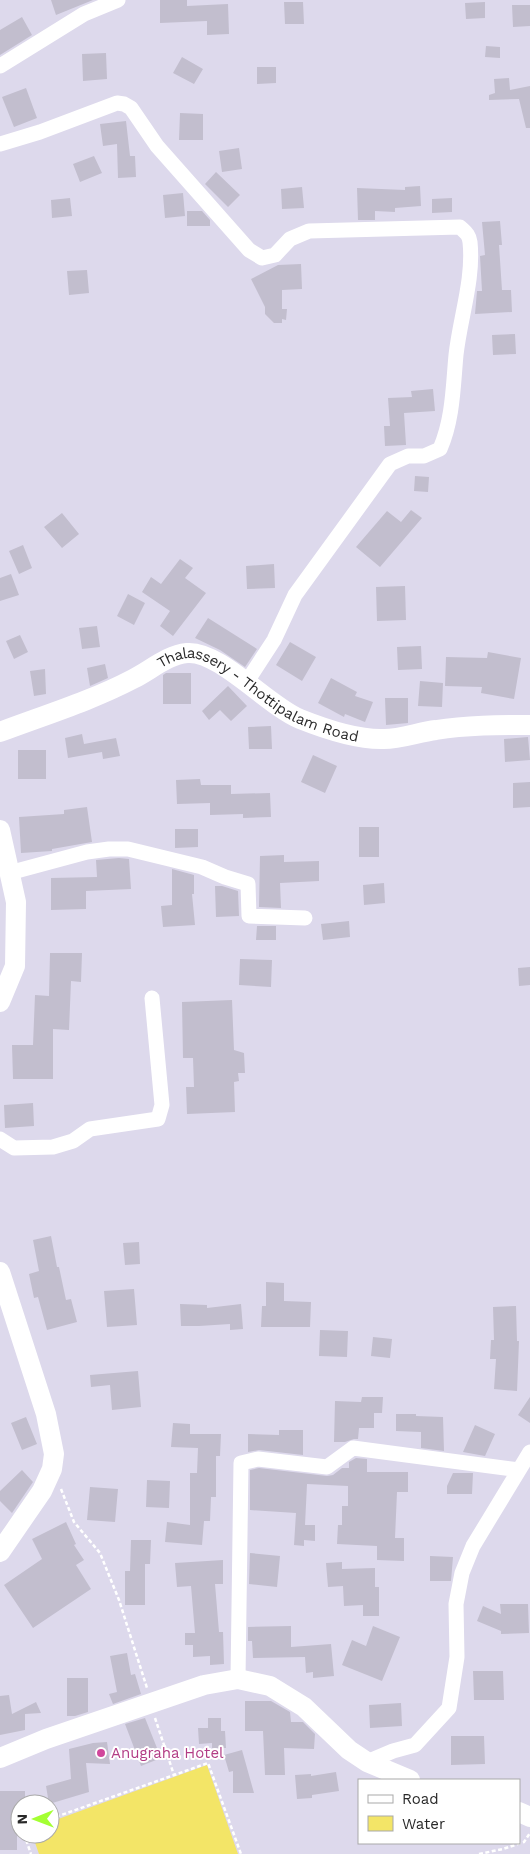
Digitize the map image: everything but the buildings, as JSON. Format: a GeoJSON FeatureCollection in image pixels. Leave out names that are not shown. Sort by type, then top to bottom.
{"type":"FeatureCollection","features":[{"type":"Feature","properties":{"kind":"main road","name":"Thalassery - Thottipalam Road"},"geometry":{"type":"LineString","coordinates":[[0,732],[89,699],[134,679],[171,657],[187,653],[199,654],[210,658],[228,669],[270,701],[298,718],[359,736],[385,740],[435,730],[481,726],[530,725]]}},
{"type":"Feature","properties":{"kind":"main road"},"geometry":{"type":"LineString","coordinates":[[0,830],[16,902],[15,966],[0,1002]]}},
{"type":"Feature","properties":{"kind":"main road"},"geometry":{"type":"LineString","coordinates":[[0,1272],[46,1414],[54,1454],[52,1469],[42,1491],[0,1552]]}},
{"type":"Feature","properties":{"kind":"main road"},"geometry":{"type":"LineString","coordinates":[[0,1758],[46,1739],[204,1685],[238,1679],[270,1686],[304,1707],[349,1750],[367,1762],[408,1779]]}},
{"type":"Feature","properties":{"kind":"street"},"geometry":{"type":"LineString","coordinates":[[0,66],[84,14],[118,0]]}},
{"type":"Feature","properties":{"kind":"street"},"geometry":{"type":"LineString","coordinates":[[0,144],[40,132],[117,103],[124,104],[131,108],[158,146],[249,250],[262,258],[274,255],[290,239],[309,231],[460,227],[468,234],[470,243],[469,272],[456,356],[453,400],[445,438],[440,449],[424,456],[408,456],[390,464],[296,595],[274,640],[246,683]]}},
{"type":"Feature","properties":{"kind":"street"},"geometry":{"type":"LineString","coordinates":[[10,873],[88,852],[128,848],[202,867],[248,884],[249,916],[305,918]]}},
{"type":"Feature","properties":{"kind":"street"},"geometry":{"type":"LineString","coordinates":[[0,1139],[14,1148],[53,1147],[72,1141],[90,1129],[158,1119],[162,1105],[152,998]]}},
{"type":"Feature","properties":{"kind":"street"},"geometry":{"type":"LineString","coordinates":[[238,1679],[241,1463],[258,1459],[328,1467],[353,1448],[519,1470]]}},
{"type":"Feature","properties":{"kind":"street"},"geometry":{"type":"LineString","coordinates":[[367,1762],[393,1751],[415,1745],[449,1708],[457,1657],[456,1604],[462,1573],[473,1546],[530,1452]]}},
{"type":"Feature","properties":{"kind":"path"},"geometry":{"type":"LineString","coordinates":[[52,1469],[66,1498],[74,1522],[100,1553],[120,1600],[174,1775]]}},
{"type":"Feature","properties":{"kind":"path"},"geometry":{"type":"LineString","coordinates":[[60,1815],[208,1763],[241,1854]]}},
{"type":"Feature","properties":{"kind":"path"},"geometry":{"type":"LineString","coordinates":[[520,1843],[524,1842],[530,1833]]}},
{"type":"Feature","properties":{"kind":"path"},"geometry":{"type":"LineString","coordinates":[[479,1854],[518,1844]]}},
{"type":"Feature","properties":{"kind":"water"},"geometry":{"type":"Polygon","coordinates":[[[207,1765],[238,1854],[39,1854],[36,1844],[60,1844],[60,1818],[207,1765]]]}},
{"type":"Feature","properties":{"kind":"place","name":"Anugraha Hotel"},"geometry":{"type":"Point","coordinates":[101,1753]}}]}
